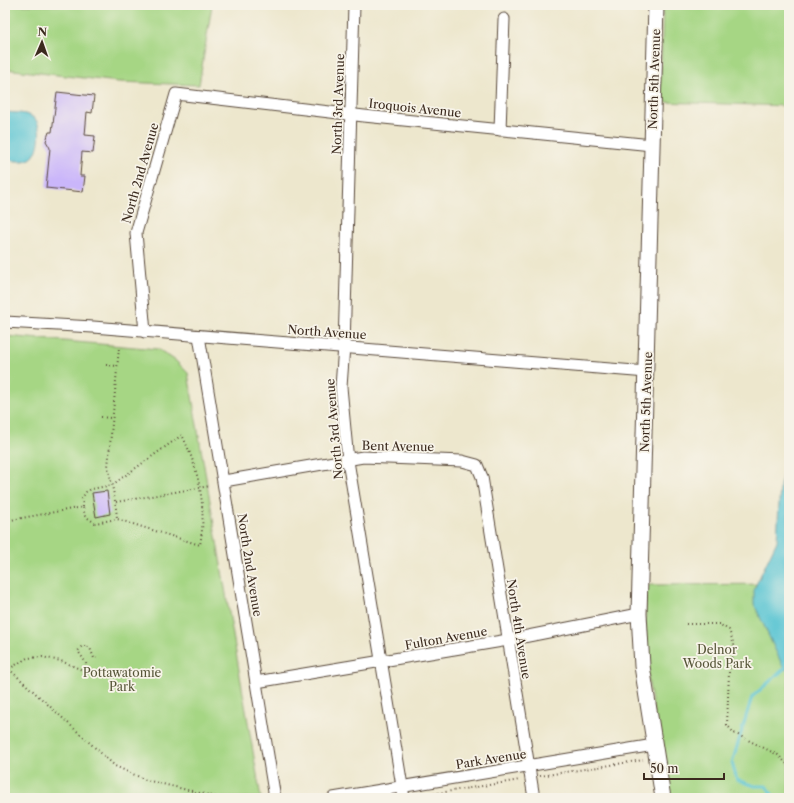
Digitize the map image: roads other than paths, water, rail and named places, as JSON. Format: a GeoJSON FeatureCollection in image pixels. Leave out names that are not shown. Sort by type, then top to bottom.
{"type":"FeatureCollection","features":[{"type":"Feature","properties":{"kind":"main road","name":"North 5th Avenue"},"geometry":{"type":"LineString","coordinates":[[656,5],[647,372],[639,614],[642,666],[663,798]]}},
{"type":"Feature","properties":{"kind":"street","name":"North 3rd Avenue"},"geometry":{"type":"LineString","coordinates":[[354,5],[352,114],[344,346],[341,387],[348,461],[404,798]]}},
{"type":"Feature","properties":{"kind":"street"},"geometry":{"type":"LineString","coordinates":[[500,130],[504,19]]}},
{"type":"Feature","properties":{"kind":"street","name":"Iroquois Avenue"},"geometry":{"type":"LineString","coordinates":[[176,94],[500,130],[652,145]]}},
{"type":"Feature","properties":{"kind":"street","name":"North 2nd Avenue"},"geometry":{"type":"LineString","coordinates":[[144,332],[136,233],[176,94]]}},
{"type":"Feature","properties":{"kind":"street","name":"North Avenue"},"geometry":{"type":"LineString","coordinates":[[5,322],[66,325],[344,346],[647,372]]}},
{"type":"Feature","properties":{"kind":"street","name":"North 2nd Avenue"},"geometry":{"type":"LineString","coordinates":[[199,336],[275,798]]}},
{"type":"Feature","properties":{"kind":"street","name":"Bent Avenue"},"geometry":{"type":"LineString","coordinates":[[224,481],[348,461],[363,457],[462,461],[477,466]]}},
{"type":"Feature","properties":{"kind":"street","name":"North 4th Avenue"},"geometry":{"type":"LineString","coordinates":[[477,466],[482,477],[534,798]]}},
{"type":"Feature","properties":{"kind":"street","name":"Fulton Avenue"},"geometry":{"type":"LineString","coordinates":[[256,682],[508,640],[639,614]]}},
{"type":"Feature","properties":{"kind":"street","name":"Park Avenue"},"geometry":{"type":"LineString","coordinates":[[333,798],[654,745]]}},
{"type":"Feature","properties":{"kind":"water"},"geometry":{"type":"Polygon","coordinates":[[[5,112],[21,113],[29,115],[35,119],[40,134],[36,152],[30,159],[21,161],[5,160],[5,112]]]}},
{"type":"Feature","properties":{"kind":"water"},"geometry":{"type":"Polygon","coordinates":[[[789,468],[789,670],[784,669],[754,604],[754,589],[777,541],[780,485],[784,470],[789,468]]]}},
{"type":"Feature","properties":{"kind":"waterway"},"geometry":{"type":"LineString","coordinates":[[775,798],[766,786],[755,786],[737,780],[732,763],[752,697],[784,669]]}},
{"type":"Feature","properties":{"kind":"park label","name":"Delnor Woods Park"},"geometry":{"type":"Point","coordinates":[717,656]}},
{"type":"Feature","properties":{"kind":"park label","name":"Pottawatomie Park"},"geometry":{"type":"Point","coordinates":[122,679]}}]}
